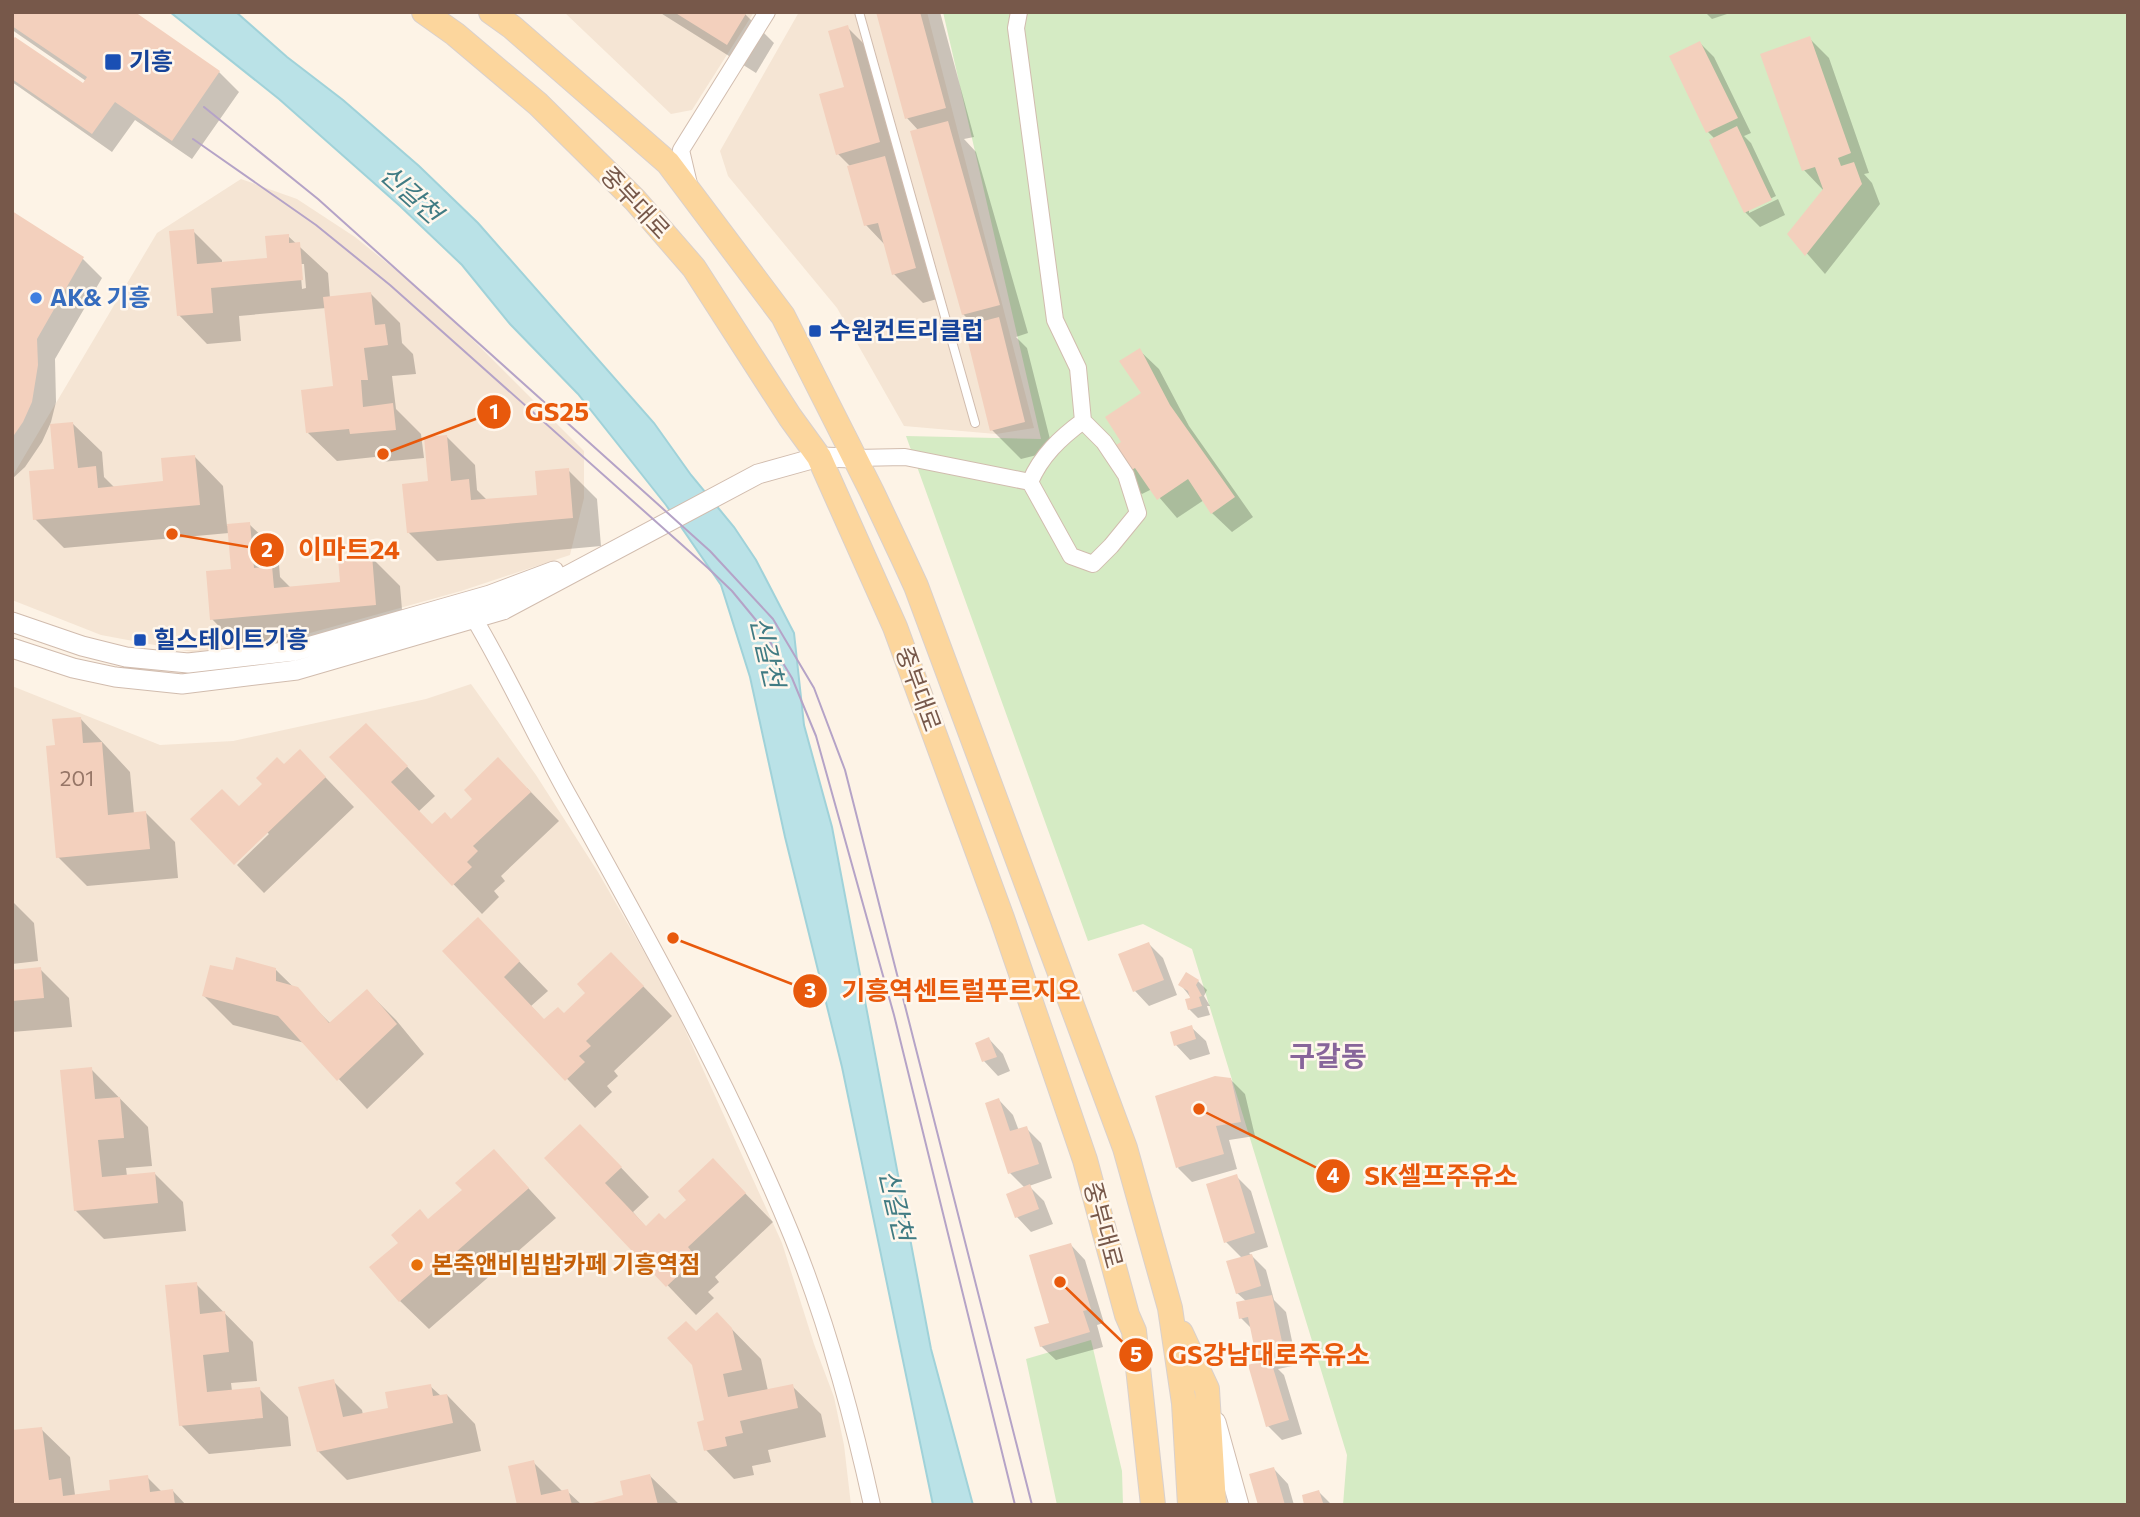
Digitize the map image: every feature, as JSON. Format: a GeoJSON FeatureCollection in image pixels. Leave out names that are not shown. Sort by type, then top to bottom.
{"type":"FeatureCollection","features":[{"type":"Feature","properties":{"kind":"main road","name":"중부대로"},"geometry":{"type":"LineString","coordinates":[[424,12],[455,34],[538,104],[635,201],[694,268],[790,417],[819,457],[895,627],[1002,918],[1086,1160],[1127,1315],[1134,1331],[1153,1505]]}},
{"type":"Feature","properties":{"kind":"main road","name":"중부대로"},"geometry":{"type":"LineString","coordinates":[[491,12],[512,27],[668,163],[783,316],[916,586],[1125,1148],[1170,1308],[1184,1404],[1190,1505]]}},
{"type":"Feature","properties":{"kind":"main road"},"geometry":{"type":"LineString","coordinates":[[1170,1308],[1207,1389],[1214,1505]]}},
{"type":"Feature","properties":{"kind":"street"},"geometry":{"type":"LineString","coordinates":[[691,193],[681,150],[768,12]]}},
{"type":"Feature","properties":{"kind":"street"},"geometry":{"type":"LineString","coordinates":[[12,622],[82,646],[126,657],[188,663],[294,651],[469,610],[503,610],[758,474],[819,457],[905,457],[1030,482],[1071,556],[1093,564],[1138,513],[1126,475],[1104,442],[1083,421],[1078,368],[1055,320],[1016,28],[1019,12]]}},
{"type":"Feature","properties":{"kind":"street"},"geometry":{"type":"LineString","coordinates":[[635,134],[681,150]]}},
{"type":"Feature","properties":{"kind":"street"},"geometry":{"type":"LineString","coordinates":[[1030,482],[1037,466],[1060,439],[1083,421]]}},
{"type":"Feature","properties":{"kind":"street"},"geometry":{"type":"LineString","coordinates":[[12,648],[73,668],[115,677],[182,684],[297,670],[469,610]]}},
{"type":"Feature","properties":{"kind":"street"},"geometry":{"type":"LineString","coordinates":[[469,610],[703,1040],[745,1129],[792,1238],[833,1356],[872,1505]]}},
{"type":"Feature","properties":{"kind":"street"},"geometry":{"type":"LineString","coordinates":[[1207,1389],[1239,1505]]}},
{"type":"Feature","properties":{"kind":"lane"},"geometry":{"type":"LineString","coordinates":[[859,12],[975,423]]}},
{"type":"Feature","properties":{"kind":"shaded area"},"geometry":{"type":"Polygon","coordinates":[[[564,12],[754,12],[692,110],[671,114],[564,12]]]}},
{"type":"Feature","properties":{"kind":"shaded area"},"geometry":{"type":"Polygon","coordinates":[[[799,12],[927,12],[1034,428],[996,434],[904,426],[837,308],[728,176],[720,151],[799,12]]]}},
{"type":"Feature","properties":{"kind":"shaded area"},"geometry":{"type":"Polygon","coordinates":[[[241,179],[297,199],[355,237],[434,301],[584,451],[584,498],[570,555],[461,591],[274,643],[192,652],[101,635],[12,600],[12,477],[157,233],[241,179]]]}},
{"type":"Feature","properties":{"kind":"shaded area"},"geometry":{"type":"Polygon","coordinates":[[[471,684],[536,775],[598,872],[671,999],[782,1243],[834,1397],[844,1445],[851,1505],[12,1505],[12,686],[160,745],[233,741],[426,699],[471,684]]]}},
{"type":"Feature","properties":{"kind":"green space"},"geometry":{"type":"Polygon","coordinates":[[[943,12],[2128,12],[2128,1505],[1343,1505],[1347,1455],[1192,949],[1143,924],[1088,941],[906,436],[1041,439],[943,12]]]}},
{"type":"Feature","properties":{"kind":"green space"},"geometry":{"type":"Polygon","coordinates":[[[1091,1340],[1122,1471],[1123,1505],[1057,1505],[1026,1359],[1091,1340]]]}},
{"type":"Feature","properties":{"kind":"water","name":"신갈천"},"geometry":{"type":"Polygon","coordinates":[[[170,12],[236,12],[419,166],[478,223],[654,423],[756,560],[794,633],[804,725],[832,827],[931,1349],[973,1505],[933,1505],[842,1067],[785,837],[750,677],[721,585],[666,505],[578,394],[510,324],[462,265],[279,99],[170,12]]]}},
{"type":"Feature","properties":{"kind":"building","name":"기흥"},"geometry":{"type":"Polygon","coordinates":[[[12,12],[135,12],[220,71],[172,141],[115,102],[92,134],[12,79],[12,40],[15,37],[83,83],[87,77],[12,26],[12,12]]]}},
{"type":"Feature","properties":{"kind":"building"},"geometry":{"type":"Polygon","coordinates":[[[674,12],[747,12],[727,45],[674,12]]]}},
{"type":"Feature","properties":{"kind":"building"},"geometry":{"type":"Polygon","coordinates":[[[876,12],[920,12],[946,108],[905,119],[876,12]]]}},
{"type":"Feature","properties":{"kind":"building"},"geometry":{"type":"Polygon","coordinates":[[[848,25],[880,142],[836,155],[819,94],[844,87],[828,31],[848,25]]]}},
{"type":"Feature","properties":{"kind":"building"},"geometry":{"type":"Polygon","coordinates":[[[1810,36],[1851,153],[1838,158],[1841,166],[1854,162],[1862,184],[1805,256],[1787,234],[1823,189],[1815,167],[1802,171],[1760,54],[1810,36]]]}},
{"type":"Feature","properties":{"kind":"building"},"geometry":{"type":"Polygon","coordinates":[[[1700,41],[1738,118],[1706,133],[1669,56],[1700,41]]]}},
{"type":"Feature","properties":{"kind":"building"},"geometry":{"type":"Polygon","coordinates":[[[948,121],[1000,305],[962,315],[910,131],[948,121]]]}},
{"type":"Feature","properties":{"kind":"building"},"geometry":{"type":"Polygon","coordinates":[[[1737,126],[1772,200],[1744,213],[1709,140],[1737,126]]]}},
{"type":"Feature","properties":{"kind":"building"},"geometry":{"type":"Polygon","coordinates":[[[885,156],[916,268],[892,275],[878,223],[864,226],[847,166],[885,156]]]}},
{"type":"Feature","properties":{"kind":"building","name":"AK& 기흥"},"geometry":{"type":"Polygon","coordinates":[[[12,211],[84,257],[37,339],[38,365],[32,402],[12,438],[12,211]]]}},
{"type":"Feature","properties":{"kind":"building"},"geometry":{"type":"Polygon","coordinates":[[[194,229],[197,264],[267,258],[265,236],[289,234],[289,243],[300,242],[303,280],[211,288],[213,313],[177,316],[169,231],[194,229]]]}},
{"type":"Feature","properties":{"kind":"building"},"geometry":{"type":"Polygon","coordinates":[[[371,292],[375,325],[385,324],[388,345],[364,348],[368,380],[361,380],[363,407],[393,403],[396,430],[350,434],[349,429],[306,433],[301,390],[333,386],[323,297],[371,292]]]}},
{"type":"Feature","properties":{"kind":"building"},"geometry":{"type":"Polygon","coordinates":[[[999,317],[1025,422],[990,431],[964,326],[999,317]]]}},
{"type":"Feature","properties":{"kind":"building"},"geometry":{"type":"Polygon","coordinates":[[[1140,348],[1170,405],[1235,497],[1211,514],[1188,479],[1157,500],[1135,468],[1121,476],[1106,451],[1121,442],[1105,417],[1141,393],[1119,361],[1140,348]]]}},
{"type":"Feature","properties":{"kind":"building"},"geometry":{"type":"Polygon","coordinates":[[[73,422],[78,468],[96,466],[98,488],[163,481],[161,458],[195,455],[200,505],[33,520],[29,471],[54,469],[50,424],[73,422]]]}},
{"type":"Feature","properties":{"kind":"building"},"geometry":{"type":"Polygon","coordinates":[[[447,435],[451,481],[469,479],[471,500],[537,495],[535,471],[569,468],[573,518],[407,533],[402,484],[428,481],[424,437],[447,435]]]}},
{"type":"Feature","properties":{"kind":"building"},"geometry":{"type":"Polygon","coordinates":[[[250,522],[254,568],[272,566],[274,588],[340,582],[338,558],[372,555],[376,605],[210,620],[206,571],[231,569],[227,524],[250,522]]]}},
{"type":"Feature","properties":{"kind":"building"},"geometry":{"type":"Polygon","coordinates":[[[81,717],[83,743],[102,742],[108,815],[146,811],[150,849],[56,858],[46,746],[55,745],[52,719],[81,717]]]}},
{"type":"Feature","properties":{"kind":"building"},"geometry":{"type":"Polygon","coordinates":[[[366,723],[408,766],[391,782],[432,824],[445,812],[451,819],[472,799],[464,790],[498,757],[531,792],[473,846],[478,851],[467,862],[472,867],[452,886],[329,757],[366,723]]]}},
{"type":"Feature","properties":{"kind":"building"},"geometry":{"type":"Polygon","coordinates":[[[300,749],[326,777],[234,865],[190,819],[222,789],[239,806],[262,784],[256,778],[277,757],[284,764],[300,749]]]}},
{"type":"Feature","properties":{"kind":"building"},"geometry":{"type":"Polygon","coordinates":[[[478,917],[520,961],[504,977],[544,1019],[558,1007],[564,1013],[585,993],[577,984],[611,952],[644,986],[586,1041],[591,1046],[579,1056],[585,1062],[565,1081],[442,951],[478,917]]]}},
{"type":"Feature","properties":{"kind":"building"},"geometry":{"type":"Polygon","coordinates":[[[1149,942],[1164,980],[1133,992],[1118,954],[1149,942]]]}},
{"type":"Feature","properties":{"kind":"building"},"geometry":{"type":"Polygon","coordinates":[[[236,957],[276,968],[276,981],[298,987],[329,1023],[367,989],[397,1024],[337,1081],[278,1016],[202,996],[210,965],[233,970],[236,957]]]}},
{"type":"Feature","properties":{"kind":"building"},"geometry":{"type":"Polygon","coordinates":[[[41,967],[44,998],[12,1001],[12,970],[41,967]]]}},
{"type":"Feature","properties":{"kind":"building"},"geometry":{"type":"Polygon","coordinates":[[[1186,972],[1199,980],[1196,985],[1202,996],[1199,997],[1202,1006],[1188,1010],[1185,999],[1190,998],[1188,991],[1178,985],[1186,972]]]}},
{"type":"Feature","properties":{"kind":"building"},"geometry":{"type":"Polygon","coordinates":[[[1192,1025],[1196,1039],[1174,1046],[1170,1032],[1192,1025]]]}},
{"type":"Feature","properties":{"kind":"building"},"geometry":{"type":"Polygon","coordinates":[[[989,1037],[997,1057],[982,1062],[975,1043],[989,1037]]]}},
{"type":"Feature","properties":{"kind":"building"},"geometry":{"type":"Polygon","coordinates":[[[92,1067],[95,1099],[120,1097],[124,1138],[98,1140],[102,1177],[155,1172],[158,1203],[74,1211],[60,1070],[92,1067]]]}},
{"type":"Feature","properties":{"kind":"building"},"geometry":{"type":"Polygon","coordinates":[[[1215,1076],[1231,1078],[1241,1122],[1216,1126],[1224,1154],[1176,1168],[1155,1096],[1215,1076]]]}},
{"type":"Feature","properties":{"kind":"building"},"geometry":{"type":"Polygon","coordinates":[[[999,1098],[1010,1131],[1027,1126],[1039,1164],[1008,1174],[985,1103],[999,1098]]]}},
{"type":"Feature","properties":{"kind":"building"},"geometry":{"type":"Polygon","coordinates":[[[580,1124],[622,1167],[605,1183],[646,1226],[659,1213],[665,1219],[686,1200],[678,1191],[713,1158],[746,1193],[688,1247],[692,1252],[681,1263],[686,1268],[666,1287],[544,1158],[580,1124]]]}},
{"type":"Feature","properties":{"kind":"building"},"geometry":{"type":"Polygon","coordinates":[[[494,1149],[529,1188],[399,1302],[369,1267],[398,1243],[391,1235],[420,1209],[428,1219],[462,1190],[455,1183],[494,1149]]]}},
{"type":"Feature","properties":{"kind":"building"},"geometry":{"type":"Polygon","coordinates":[[[1237,1174],[1255,1233],[1224,1243],[1206,1184],[1237,1174]]]}},
{"type":"Feature","properties":{"kind":"building"},"geometry":{"type":"Polygon","coordinates":[[[1030,1184],[1039,1209],[1015,1218],[1006,1194],[1030,1184]]]}},
{"type":"Feature","properties":{"kind":"building"},"geometry":{"type":"Polygon","coordinates":[[[1071,1243],[1091,1309],[1083,1311],[1090,1332],[1040,1347],[1034,1327],[1049,1323],[1029,1255],[1071,1243]]]}},
{"type":"Feature","properties":{"kind":"building"},"geometry":{"type":"Polygon","coordinates":[[[1252,1254],[1261,1286],[1236,1294],[1226,1261],[1252,1254]]]}},
{"type":"Feature","properties":{"kind":"building"},"geometry":{"type":"Polygon","coordinates":[[[197,1282],[200,1314],[225,1311],[229,1352],[203,1355],[207,1392],[260,1387],[263,1418],[179,1426],[165,1285],[197,1282]]]}},
{"type":"Feature","properties":{"kind":"building"},"geometry":{"type":"Polygon","coordinates":[[[1272,1295],[1284,1351],[1256,1356],[1248,1317],[1239,1319],[1236,1302],[1272,1295]]]}},
{"type":"Feature","properties":{"kind":"building"},"geometry":{"type":"Polygon","coordinates":[[[717,1312],[732,1328],[742,1370],[723,1374],[728,1397],[793,1384],[798,1408],[740,1421],[743,1433],[725,1437],[727,1446],[704,1451],[697,1422],[704,1420],[692,1365],[667,1338],[686,1321],[696,1331],[717,1312]]]}},
{"type":"Feature","properties":{"kind":"building"},"geometry":{"type":"Polygon","coordinates":[[[1270,1358],[1289,1420],[1266,1427],[1248,1365],[1270,1358]]]}},
{"type":"Feature","properties":{"kind":"building"},"geometry":{"type":"Polygon","coordinates":[[[334,1379],[343,1417],[388,1408],[385,1392],[431,1384],[433,1396],[447,1394],[453,1423],[317,1452],[298,1387],[334,1379]]]}},
{"type":"Feature","properties":{"kind":"building"},"geometry":{"type":"Polygon","coordinates":[[[42,1427],[49,1480],[61,1478],[63,1496],[110,1490],[109,1480],[148,1475],[150,1492],[173,1489],[175,1505],[12,1505],[12,1430],[42,1427]]]}},
{"type":"Feature","properties":{"kind":"building"},"geometry":{"type":"Polygon","coordinates":[[[534,1460],[541,1495],[568,1489],[572,1505],[517,1505],[508,1466],[534,1460]]]}},
{"type":"Feature","properties":{"kind":"building"},"geometry":{"type":"Polygon","coordinates":[[[1274,1467],[1285,1505],[1258,1505],[1249,1474],[1274,1467]]]}},
{"type":"Feature","properties":{"kind":"building"},"geometry":{"type":"Polygon","coordinates":[[[650,1474],[658,1505],[585,1505],[623,1495],[620,1481],[650,1474]]]}},
{"type":"Feature","properties":{"kind":"building"},"geometry":{"type":"Polygon","coordinates":[[[1319,1490],[1323,1503],[1304,1505],[1302,1495],[1319,1490]]]}},
{"type":"Feature","properties":{"kind":"tram line"},"geometry":{"type":"LineString","coordinates":[[204,107],[318,199],[710,551],[773,619],[814,688],[845,770],[1032,1505]]}},
{"type":"Feature","properties":{"kind":"tram line"},"geometry":{"type":"LineString","coordinates":[[193,139],[316,225],[390,285],[708,568],[732,591],[760,625],[792,678],[816,736],[894,1015],[1015,1505]]}},
{"type":"Feature","properties":{"kind":"place","name":"기흥"},"geometry":{"type":"Point","coordinates":[113,62]}},
{"type":"Feature","properties":{"kind":"place","name":"AK& 기흥"},"geometry":{"type":"Point","coordinates":[36,298]}},
{"type":"Feature","properties":{"kind":"place","name":"수원컨트리클럽"},"geometry":{"type":"Point","coordinates":[815,331]}},
{"type":"Feature","properties":{"kind":"place","name":"GS25"},"geometry":{"type":"Point","coordinates":[383,454]}},
{"type":"Feature","properties":{"kind":"place","name":"이마트24"},"geometry":{"type":"Point","coordinates":[172,534]}},
{"type":"Feature","properties":{"kind":"place","name":"힐스테이트기흥"},"geometry":{"type":"Point","coordinates":[140,640]}},
{"type":"Feature","properties":{"kind":"place","name":"기흥역센트럴푸르지오"},"geometry":{"type":"Point","coordinates":[673,938]}},
{"type":"Feature","properties":{"kind":"place","name":"SK셀프주유소"},"geometry":{"type":"Point","coordinates":[1199,1109]}},
{"type":"Feature","properties":{"kind":"place","name":"본죽앤비빔밥카페 기흥역점"},"geometry":{"type":"Point","coordinates":[417,1265]}},
{"type":"Feature","properties":{"kind":"place","name":"GS강남대로주유소"},"geometry":{"type":"Point","coordinates":[1060,1282]}},
{"type":"Feature","properties":{"kind":"district","name":"구갈동"},"geometry":{"type":"Point","coordinates":[1328,1056]}}]}
